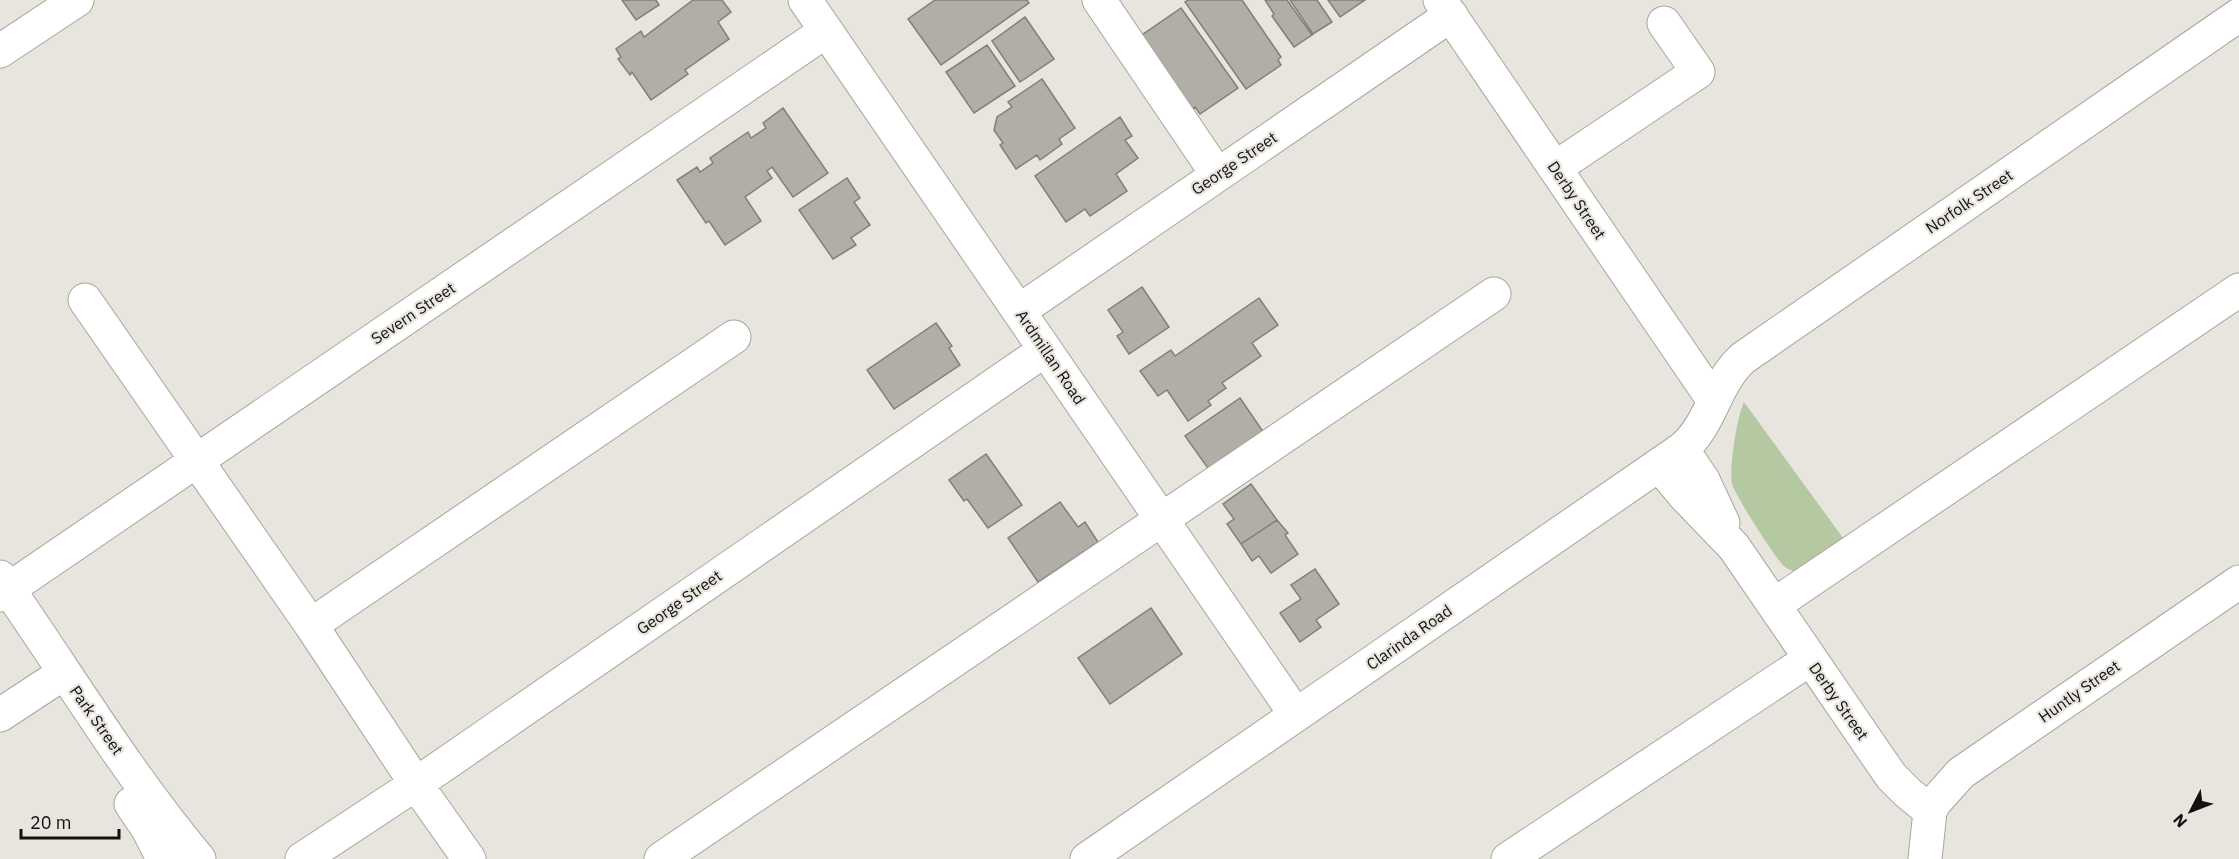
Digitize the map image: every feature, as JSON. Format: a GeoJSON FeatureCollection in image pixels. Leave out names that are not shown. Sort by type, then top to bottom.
{"type":"FeatureCollection","features":[{"type":"Feature","properties":{"kind":"street"},"geometry":{"type":"LineString","coordinates":[[0,51],[76,0]]}},
{"type":"Feature","properties":{"kind":"street","name":"Ardmillan Road"},"geometry":{"type":"LineString","coordinates":[[805,0],[1296,715]]}},
{"type":"Feature","properties":{"kind":"street"},"geometry":{"type":"LineString","coordinates":[[1099,0],[1217,174]]}},
{"type":"Feature","properties":{"kind":"street","name":"George Street"},"geometry":{"type":"LineString","coordinates":[[1019,311],[1217,174],[1445,8]]}},
{"type":"Feature","properties":{"kind":"street","name":"Derby Street"},"geometry":{"type":"LineString","coordinates":[[1445,8],[1714,401]]}},
{"type":"Feature","properties":{"kind":"street","name":"Norfolk Street"},"geometry":{"type":"LineString","coordinates":[[1714,401],[1728,373],[1743,358],[2239,15]]}},
{"type":"Feature","properties":{"kind":"street"},"geometry":{"type":"LineString","coordinates":[[1555,168],[1698,72],[1664,23]]}},
{"type":"Feature","properties":{"kind":"street","name":"Severn Street"},"geometry":{"type":"LineString","coordinates":[[2,595],[196,460],[826,31]]}},
{"type":"Feature","properties":{"kind":"street"},"geometry":{"type":"LineString","coordinates":[[1774,605],[2239,290]]}},
{"type":"Feature","properties":{"kind":"street"},"geometry":{"type":"LineString","coordinates":[[661,859],[1494,294]]}},
{"type":"Feature","properties":{"kind":"street"},"geometry":{"type":"LineString","coordinates":[[85,300],[311,625],[416,784],[469,859]]}},
{"type":"Feature","properties":{"kind":"street"},"geometry":{"type":"LineString","coordinates":[[311,625],[734,337]]}},
{"type":"Feature","properties":{"kind":"street","name":"George Street"},"geometry":{"type":"LineString","coordinates":[[307,857],[1045,350]]}},
{"type":"Feature","properties":{"kind":"street","name":"Clarinda Road"},"geometry":{"type":"LineString","coordinates":[[1087,859],[1671,457],[1697,435],[1714,401]]}},
{"type":"Feature","properties":{"kind":"street","name":"Derby Street"},"geometry":{"type":"LineString","coordinates":[[1671,457],[1684,495],[1734,547],[1891,776],[1930,811]]}},
{"type":"Feature","properties":{"kind":"street","name":"Huntly Street"},"geometry":{"type":"LineString","coordinates":[[1930,811],[1935,802],[1961,773],[2239,582]]}},
{"type":"Feature","properties":{"kind":"street","name":"Park Street"},"geometry":{"type":"LineString","coordinates":[[2,595],[56,678],[148,829],[163,859]]}},
{"type":"Feature","properties":{"kind":"street"},"geometry":{"type":"LineString","coordinates":[[1508,859],[1810,659]]}},
{"type":"Feature","properties":{"kind":"street"},"geometry":{"type":"LineString","coordinates":[[0,715],[56,678]]}},
{"type":"Feature","properties":{"kind":"street","name":"Park Street"},"geometry":{"type":"LineString","coordinates":[[56,678],[199,859]]}},
{"type":"Feature","properties":{"kind":"street"},"geometry":{"type":"LineString","coordinates":[[1925,856],[1930,811]]}},
{"type":"Feature","properties":{"kind":"green space"},"geometry":{"type":"Polygon","coordinates":[[[1744,402],[1846,542],[1801,574],[1788,569],[1779,561],[1747,513],[1732,484],[1734,442],[1744,402]]]}},
{"type":"Feature","properties":{"kind":"building"},"geometry":{"type":"Polygon","coordinates":[[[622,0],[656,0],[659,5],[636,20],[622,0]]]}},
{"type":"Feature","properties":{"kind":"building"},"geometry":{"type":"Polygon","coordinates":[[[693,0],[722,0],[731,12],[718,22],[729,39],[685,70],[688,74],[651,100],[632,72],[630,75],[618,59],[621,57],[616,49],[641,31],[644,37],[693,0]]]}},
{"type":"Feature","properties":{"kind":"building"},"geometry":{"type":"Polygon","coordinates":[[[935,0],[1027,0],[1029,3],[941,65],[908,19],[935,0]]]}},
{"type":"Feature","properties":{"kind":"building"},"geometry":{"type":"Polygon","coordinates":[[[1188,0],[1242,0],[1281,57],[1278,60],[1281,65],[1246,89],[1185,2],[1188,0]]]}},
{"type":"Feature","properties":{"kind":"building"},"geometry":{"type":"Polygon","coordinates":[[[1265,0],[1287,0],[1312,35],[1294,47],[1272,16],[1274,14],[1265,0]]]}},
{"type":"Feature","properties":{"kind":"building"},"geometry":{"type":"Polygon","coordinates":[[[1290,0],[1317,0],[1332,22],[1313,34],[1290,0]]]}},
{"type":"Feature","properties":{"kind":"building"},"geometry":{"type":"Polygon","coordinates":[[[1328,0],[1365,0],[1340,17],[1328,0]]]}},
{"type":"Feature","properties":{"kind":"building"},"geometry":{"type":"Polygon","coordinates":[[[1181,8],[1238,88],[1200,114],[1195,107],[1190,111],[1139,37],[1181,8]]]}},
{"type":"Feature","properties":{"kind":"building"},"geometry":{"type":"Polygon","coordinates":[[[1025,17],[1054,59],[1020,82],[992,41],[1025,17]]]}},
{"type":"Feature","properties":{"kind":"building"},"geometry":{"type":"Polygon","coordinates":[[[987,45],[1015,86],[974,113],[946,72],[987,45]]]}},
{"type":"Feature","properties":{"kind":"building"},"geometry":{"type":"Polygon","coordinates":[[[1042,79],[1075,128],[1059,139],[1062,144],[1040,160],[1037,155],[1016,169],[1000,145],[1003,143],[994,130],[997,117],[1012,107],[1008,102],[1042,79]]]}},
{"type":"Feature","properties":{"kind":"building"},"geometry":{"type":"Polygon","coordinates":[[[783,108],[828,173],[793,197],[772,167],[767,171],[772,178],[745,197],[761,221],[725,245],[709,221],[706,223],[677,180],[697,167],[700,172],[713,163],[710,158],[748,132],[751,138],[766,128],[763,123],[783,108]]]}},
{"type":"Feature","properties":{"kind":"building"},"geometry":{"type":"Polygon","coordinates":[[[1120,117],[1132,136],[1125,140],[1138,158],[1116,174],[1127,191],[1090,216],[1085,209],[1066,222],[1035,176],[1120,117]]]}},
{"type":"Feature","properties":{"kind":"building"},"geometry":{"type":"Polygon","coordinates":[[[847,178],[860,198],[854,202],[870,225],[851,238],[856,245],[833,259],[799,210],[847,178]]]}},
{"type":"Feature","properties":{"kind":"building"},"geometry":{"type":"Polygon","coordinates":[[[1142,287],[1169,327],[1129,354],[1117,336],[1123,332],[1108,310],[1142,287]]]}},
{"type":"Feature","properties":{"kind":"building"},"geometry":{"type":"Polygon","coordinates":[[[1259,298],[1278,325],[1252,343],[1261,356],[1222,383],[1226,388],[1208,401],[1211,405],[1188,421],[1167,390],[1158,396],[1140,371],[1171,350],[1175,356],[1259,298]]]}},
{"type":"Feature","properties":{"kind":"building"},"geometry":{"type":"Polygon","coordinates":[[[936,323],[952,346],[949,348],[960,365],[894,409],[867,370],[936,323]]]}},
{"type":"Feature","properties":{"kind":"building"},"geometry":{"type":"Polygon","coordinates":[[[1240,398],[1264,433],[1210,471],[1185,436],[1240,398]]]}},
{"type":"Feature","properties":{"kind":"building"},"geometry":{"type":"Polygon","coordinates":[[[986,454],[1022,505],[988,528],[967,499],[964,501],[949,480],[986,454]]]}},
{"type":"Feature","properties":{"kind":"building"},"geometry":{"type":"Polygon","coordinates":[[[1251,484],[1277,520],[1241,544],[1227,524],[1234,519],[1223,504],[1251,484]]]}},
{"type":"Feature","properties":{"kind":"building"},"geometry":{"type":"Polygon","coordinates":[[[1060,502],[1078,527],[1085,522],[1098,542],[1038,582],[1008,538],[1060,502]]]}},
{"type":"Feature","properties":{"kind":"building"},"geometry":{"type":"Polygon","coordinates":[[[1277,520],[1288,533],[1285,535],[1298,554],[1271,573],[1259,556],[1252,561],[1241,544],[1277,520]]]}},
{"type":"Feature","properties":{"kind":"building"},"geometry":{"type":"Polygon","coordinates":[[[1315,569],[1339,604],[1316,620],[1321,627],[1300,642],[1280,613],[1301,599],[1291,585],[1315,569]]]}},
{"type":"Feature","properties":{"kind":"building"},"geometry":{"type":"Polygon","coordinates":[[[1151,608],[1182,654],[1110,704],[1078,658],[1151,608]]]}}]}
